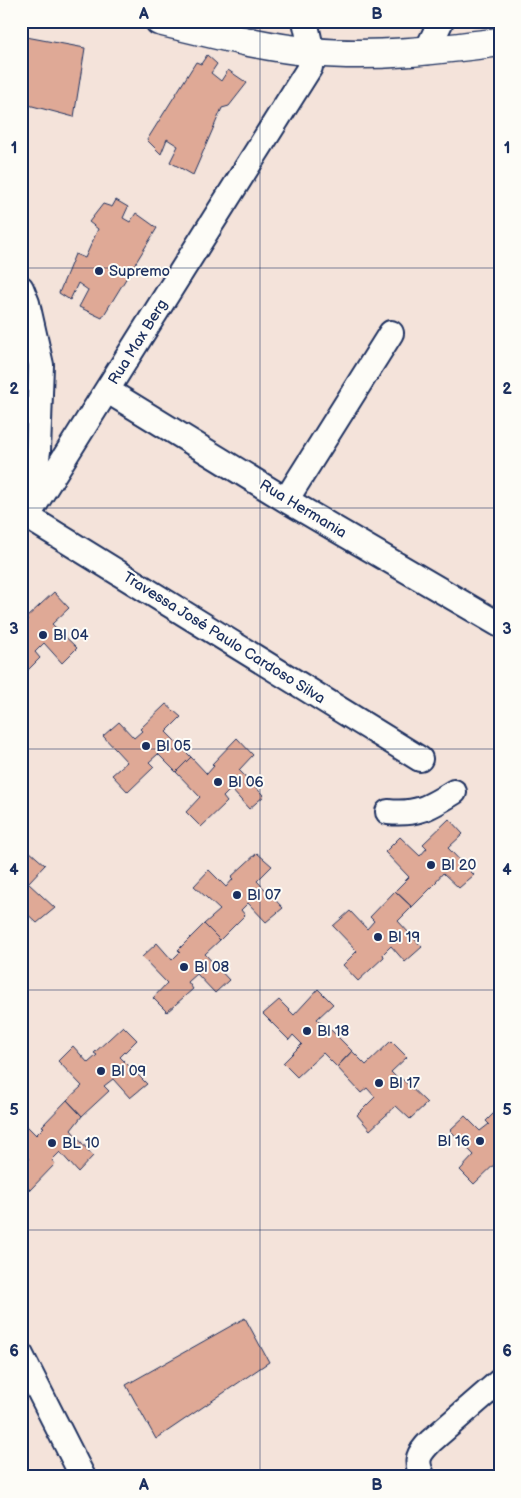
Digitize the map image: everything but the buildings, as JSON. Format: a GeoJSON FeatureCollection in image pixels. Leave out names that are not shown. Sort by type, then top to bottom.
{"type":"FeatureCollection","features":[{"type":"Feature","properties":{"kind":"main road"},"geometry":{"type":"LineString","coordinates":[[159,21],[266,45],[341,54],[426,52],[500,42]]}},
{"type":"Feature","properties":{"kind":"street"},"geometry":{"type":"LineString","coordinates":[[305,21],[312,52]]}},
{"type":"Feature","properties":{"kind":"street"},"geometry":{"type":"LineString","coordinates":[[426,52],[441,21]]}},
{"type":"Feature","properties":{"kind":"street","name":"Rua Max Berg"},"geometry":{"type":"LineString","coordinates":[[24,522],[305,77],[310,67],[312,52]]}},
{"type":"Feature","properties":{"kind":"street"},"geometry":{"type":"LineString","coordinates":[[21,288],[27,303],[41,365],[38,451],[24,522]]}},
{"type":"Feature","properties":{"kind":"street"},"geometry":{"type":"LineString","coordinates":[[286,500],[391,333]]}},
{"type":"Feature","properties":{"kind":"street","name":"Rua Hermania"},"geometry":{"type":"LineString","coordinates":[[108,391],[286,500],[500,625]]}},
{"type":"Feature","properties":{"kind":"street","name":"Travessa José Paulo Cardoso Silva"},"geometry":{"type":"LineString","coordinates":[[24,522],[420,759]]}},
{"type":"Feature","properties":{"kind":"street"},"geometry":{"type":"LineString","coordinates":[[388,812],[420,811],[454,792]]}},
{"type":"Feature","properties":{"kind":"street"},"geometry":{"type":"LineString","coordinates":[[21,1354],[83,1477]]}},
{"type":"Feature","properties":{"kind":"street"},"geometry":{"type":"LineString","coordinates":[[423,1477],[418,1460],[423,1449],[500,1381]]}},
{"type":"Feature","properties":{"kind":"place","name":"Supremo"},"geometry":{"type":"Point","coordinates":[99,271]}},
{"type":"Feature","properties":{"kind":"place","name":"Bl 04"},"geometry":{"type":"Point","coordinates":[43,635]}},
{"type":"Feature","properties":{"kind":"place","name":"Bl 05"},"geometry":{"type":"Point","coordinates":[146,746]}},
{"type":"Feature","properties":{"kind":"place","name":"Bl 06"},"geometry":{"type":"Point","coordinates":[218,782]}},
{"type":"Feature","properties":{"kind":"place","name":"Bl 20"},"geometry":{"type":"Point","coordinates":[431,865]}},
{"type":"Feature","properties":{"kind":"place","name":"Bl 07"},"geometry":{"type":"Point","coordinates":[237,895]}},
{"type":"Feature","properties":{"kind":"place","name":"Bl 19"},"geometry":{"type":"Point","coordinates":[378,937]}},
{"type":"Feature","properties":{"kind":"place","name":"Bl 08"},"geometry":{"type":"Point","coordinates":[184,967]}},
{"type":"Feature","properties":{"kind":"place","name":"Bl 18"},"geometry":{"type":"Point","coordinates":[307,1031]}},
{"type":"Feature","properties":{"kind":"place","name":"Bl 09"},"geometry":{"type":"Point","coordinates":[101,1071]}},
{"type":"Feature","properties":{"kind":"place","name":"Bl 17"},"geometry":{"type":"Point","coordinates":[379,1083]}},
{"type":"Feature","properties":{"kind":"place","name":"Bl 16"},"geometry":{"type":"Point","coordinates":[480,1141]}},
{"type":"Feature","properties":{"kind":"place","name":"BL 10"},"geometry":{"type":"Point","coordinates":[52,1143]}}]}
